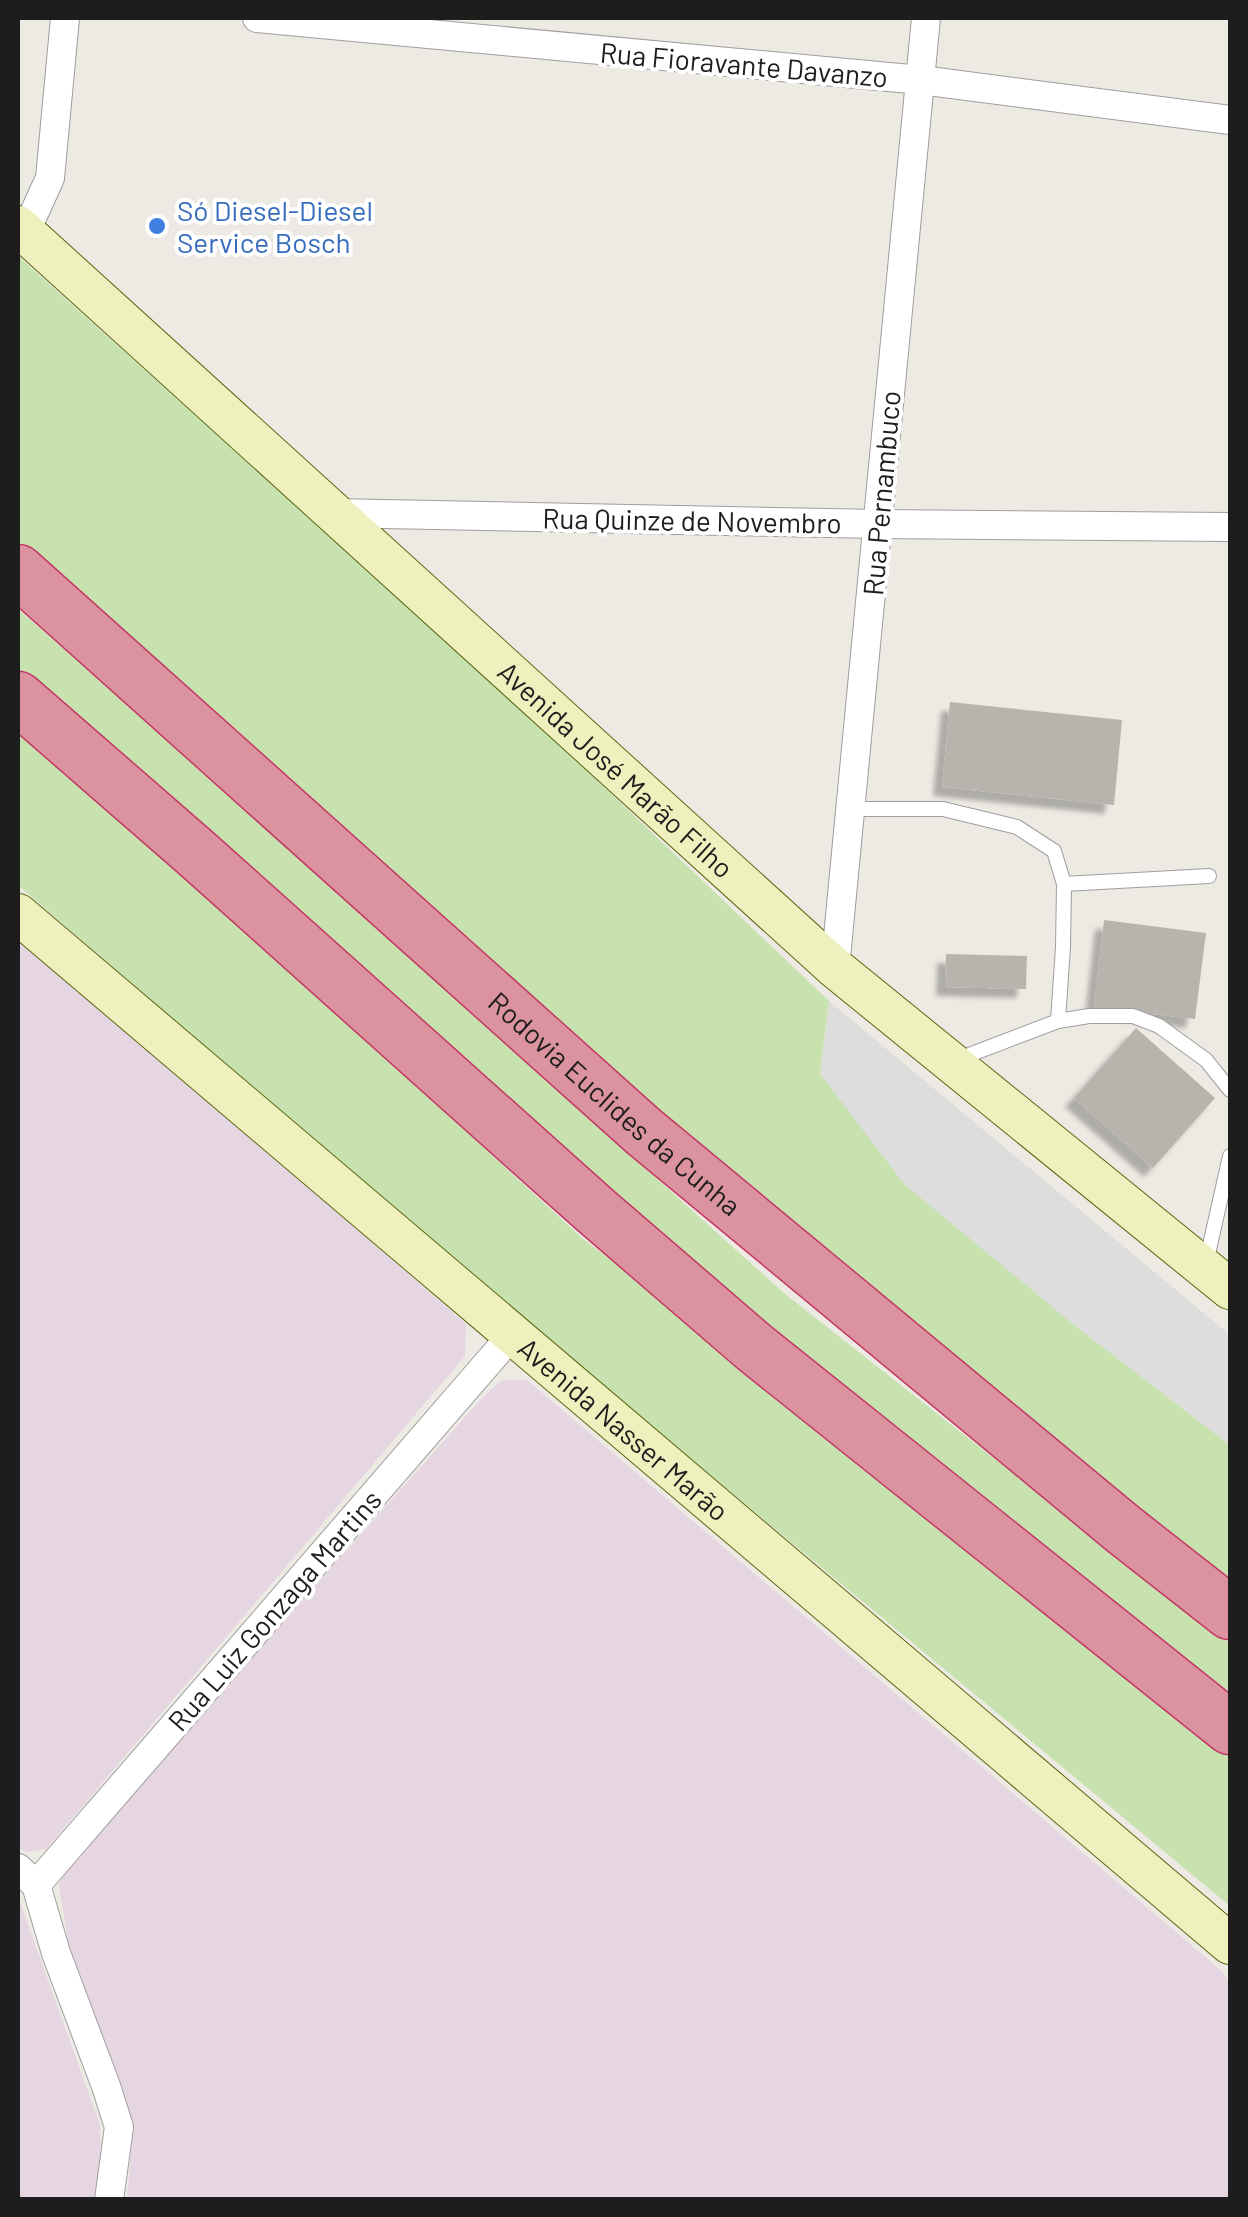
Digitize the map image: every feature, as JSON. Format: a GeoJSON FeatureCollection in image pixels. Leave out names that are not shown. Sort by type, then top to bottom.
{"type":"FeatureCollection","features":[{"type":"Feature","properties":{"kind":"highway","name":"Rodovia Euclides da Cunha"},"geometry":{"type":"LineString","coordinates":[[18,571],[643,1130],[1123,1529],[1230,1613]]}},
{"type":"Feature","properties":{"kind":"highway"},"geometry":{"type":"LineString","coordinates":[[18,698],[741,1335],[1230,1728]]}},
{"type":"Feature","properties":{"kind":"main road","name":"Avenida José Marão Filho"},"geometry":{"type":"LineString","coordinates":[[21,230],[835,968],[1217,1279]]}},
{"type":"Feature","properties":{"kind":"main road","name":"Avenida Nasser Marão"},"geometry":{"type":"LineString","coordinates":[[18,914],[1230,1944]]}},
{"type":"Feature","properties":{"kind":"street"},"geometry":{"type":"LineString","coordinates":[[21,230],[50,178],[65,18]]}},
{"type":"Feature","properties":{"kind":"street","name":"Rua Fioravante Davanzo"},"geometry":{"type":"LineString","coordinates":[[257,18],[920,80],[1230,120]]}},
{"type":"Feature","properties":{"kind":"street","name":"Rua Pernambuco"},"geometry":{"type":"LineString","coordinates":[[835,968],[926,18]]}},
{"type":"Feature","properties":{"kind":"street","name":"Rua Quinze de Novembro"},"geometry":{"type":"LineString","coordinates":[[333,512],[1230,528]]}},
{"type":"Feature","properties":{"kind":"street","name":"Rua Luiz Gonzaga Martins"},"geometry":{"type":"LineString","coordinates":[[26,1876],[512,1336]]}},
{"type":"Feature","properties":{"kind":"street"},"geometry":{"type":"LineString","coordinates":[[26,1876],[118,2127],[109,2200]]}},
{"type":"Feature","properties":{"kind":"lane"},"geometry":{"type":"LineString","coordinates":[[851,810],[943,809],[1017,827],[1054,851],[1064,884],[1058,1021]]}},
{"type":"Feature","properties":{"kind":"lane"},"geometry":{"type":"LineString","coordinates":[[1064,884],[1209,876]]}},
{"type":"Feature","properties":{"kind":"lane"},"geometry":{"type":"LineString","coordinates":[[951,1062],[1058,1021],[1133,1016],[1159,1026],[1206,1060],[1230,1090]]}},
{"type":"Feature","properties":{"kind":"lane"},"geometry":{"type":"LineString","coordinates":[[1217,1279],[1230,1156]]}},
{"type":"Feature","properties":{"kind":"shaded area"},"geometry":{"type":"Polygon","coordinates":[[[18,937],[466,1324],[465,1356],[46,1849],[27,1852],[18,1848],[18,937]]]}},
{"type":"Feature","properties":{"kind":"shaded area"},"geometry":{"type":"Polygon","coordinates":[[[829,1001],[1230,1335],[1230,1445],[1073,1324],[905,1185],[820,1074],[829,1001]]]}},
{"type":"Feature","properties":{"kind":"shaded area"},"geometry":{"type":"Polygon","coordinates":[[[502,1380],[527,1380],[1224,1973],[1230,1985],[1230,2199],[127,2199],[133,2128],[69,1947],[59,1886],[65,1867],[502,1380]]]}},
{"type":"Feature","properties":{"kind":"shaded area"},"geometry":{"type":"Polygon","coordinates":[[[18,1897],[100,2125],[101,2157],[95,2199],[18,2199],[18,1897]]]}},
{"type":"Feature","properties":{"kind":"green space"},"geometry":{"type":"Polygon","coordinates":[[[18,256],[521,708],[829,1001],[820,1074],[1073,1324],[1230,1445],[1230,1581],[658,1110],[260,761],[18,541],[18,256]]]}},
{"type":"Feature","properties":{"kind":"green space"},"geometry":{"type":"Polygon","coordinates":[[[18,609],[785,1294],[1230,1644],[1230,1709],[764,1336],[18,675],[18,609]]]}},
{"type":"Feature","properties":{"kind":"green space"},"geometry":{"type":"Polygon","coordinates":[[[18,724],[582,1238],[1230,1752],[1230,1906],[512,1311],[18,885],[18,724]]]}},
{"type":"Feature","properties":{"kind":"building"},"geometry":{"type":"Polygon","coordinates":[[[950,702],[1122,720],[1114,805],[942,787],[950,702]]]}},
{"type":"Feature","properties":{"kind":"building"},"geometry":{"type":"Polygon","coordinates":[[[1104,920],[1206,933],[1195,1019],[1094,1007],[1104,920]]]}},
{"type":"Feature","properties":{"kind":"building"},"geometry":{"type":"Polygon","coordinates":[[[946,954],[1027,956],[1026,989],[945,987],[946,954]]]}},
{"type":"Feature","properties":{"kind":"building"},"geometry":{"type":"Polygon","coordinates":[[[1136,1028],[1215,1098],[1153,1168],[1074,1098],[1136,1028]]]}},
{"type":"Feature","properties":{"kind":"place","name":"Só Diesel-Diesel Service Bosch"},"geometry":{"type":"Point","coordinates":[157,226]}}]}
